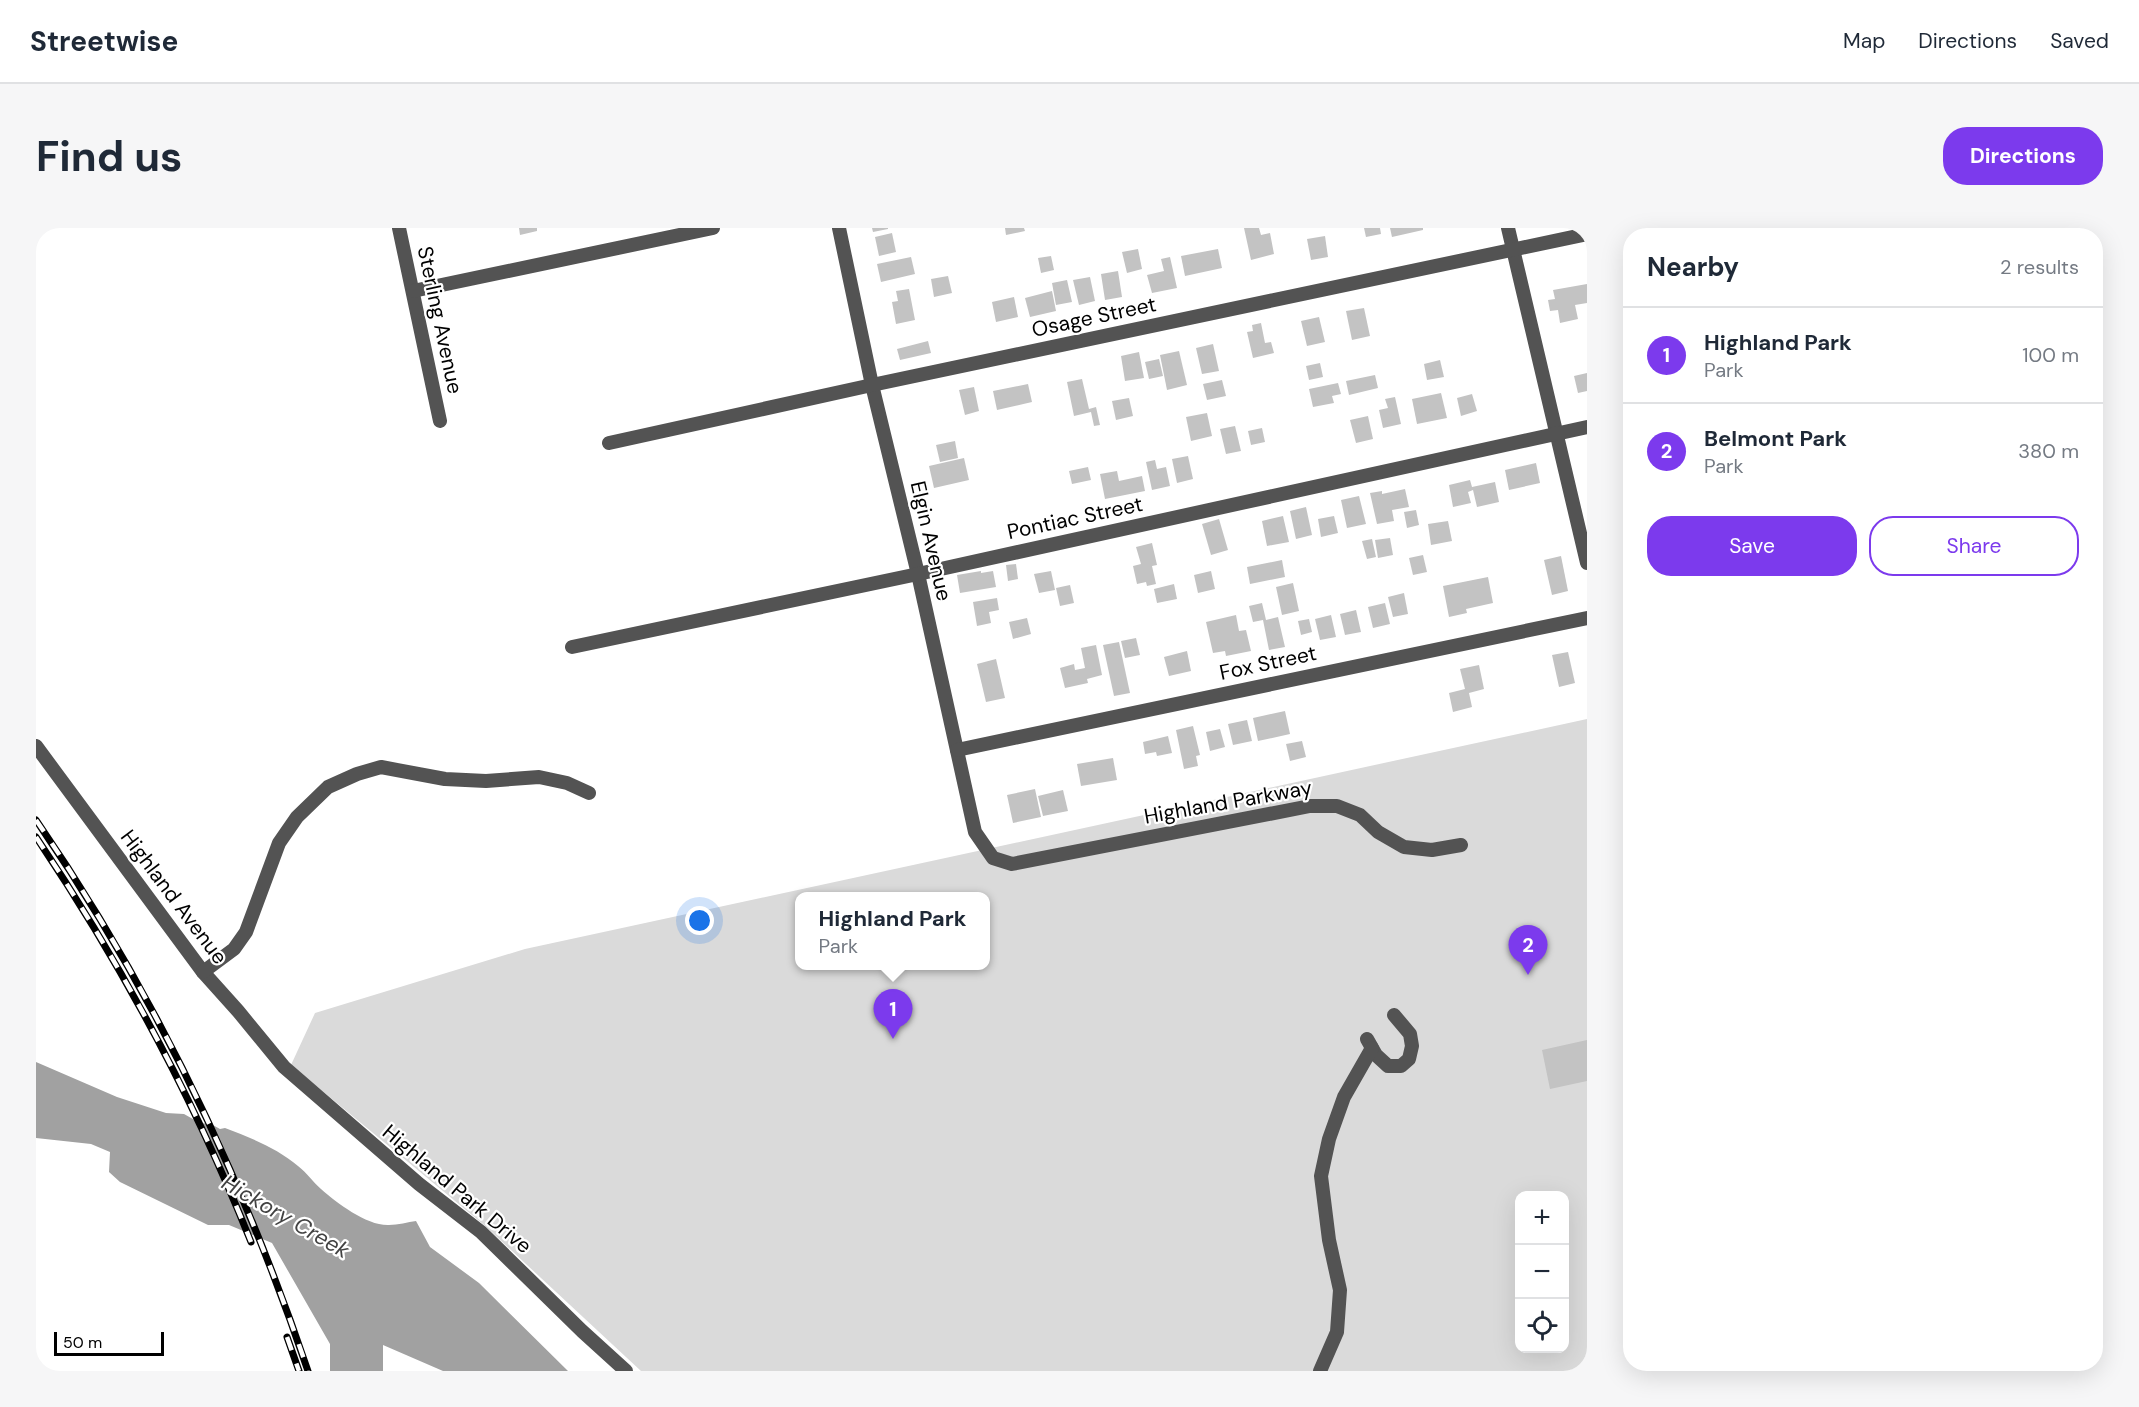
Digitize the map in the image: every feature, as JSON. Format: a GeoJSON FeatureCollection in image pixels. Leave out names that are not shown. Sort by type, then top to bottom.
{"type":"FeatureCollection","features":[{"type":"Feature","properties":{"kind":"street","name":"Sterling Avenue"},"geometry":{"type":"LineString","coordinates":[[399,228],[440,421]]}},
{"type":"Feature","properties":{"kind":"street"},"geometry":{"type":"LineString","coordinates":[[412,291],[713,228]]}},
{"type":"Feature","properties":{"kind":"street","name":"Elgin Avenue"},"geometry":{"type":"LineString","coordinates":[[839,228],[872,385],[918,574],[975,832],[993,858]]}},
{"type":"Feature","properties":{"kind":"street"},"geometry":{"type":"LineString","coordinates":[[1508,228],[1587,563]]}},
{"type":"Feature","properties":{"kind":"street","name":"Osage Street"},"geometry":{"type":"LineString","coordinates":[[609,443],[1587,234]]}},
{"type":"Feature","properties":{"kind":"street","name":"Pontiac Street"},"geometry":{"type":"LineString","coordinates":[[572,647],[918,574],[1587,427]]}},
{"type":"Feature","properties":{"kind":"street","name":"Fox Street"},"geometry":{"type":"LineString","coordinates":[[957,750],[1587,618]]}},
{"type":"Feature","properties":{"kind":"street","name":"Highland Avenue"},"geometry":{"type":"LineString","coordinates":[[36,746],[203,972],[284,1067]]}},
{"type":"Feature","properties":{"kind":"street"},"geometry":{"type":"LineString","coordinates":[[203,972],[234,949],[246,932],[279,843],[297,817],[328,787],[357,774],[381,767],[445,779],[486,781],[539,777],[567,783],[589,793]]}},
{"type":"Feature","properties":{"kind":"street","name":"Highland Parkway"},"geometry":{"type":"LineString","coordinates":[[993,858],[1012,864],[1310,806],[1337,806],[1360,815],[1378,832],[1404,847],[1432,850],[1461,845]]}},
{"type":"Feature","properties":{"kind":"street"},"geometry":{"type":"LineString","coordinates":[[1320,1371],[1337,1332],[1340,1290],[1329,1240],[1321,1176],[1329,1139],[1344,1098],[1370,1044],[1376,1055],[1388,1066],[1401,1066],[1409,1059],[1412,1046],[1410,1034],[1394,1015]]}},
{"type":"Feature","properties":{"kind":"street","name":"Highland Park Drive"},"geometry":{"type":"LineString","coordinates":[[284,1067],[410,1177],[481,1232],[626,1371]]}},
{"type":"Feature","properties":{"kind":"shaded area"},"geometry":{"type":"Polygon","coordinates":[[[1587,719],[1587,1371],[641,1371],[484,1225],[291,1065],[315,1013],[525,949],[1587,719]]]}},
{"type":"Feature","properties":{"kind":"water","name":"Hickory Creek"},"geometry":{"type":"Polygon","coordinates":[[[36,1062],[117,1097],[166,1113],[184,1114],[200,1123],[211,1124],[220,1129],[225,1128],[263,1144],[290,1160],[344,1207],[371,1222],[389,1225],[416,1221],[430,1247],[479,1283],[568,1371],[443,1371],[383,1345],[383,1371],[330,1371],[330,1344],[272,1243],[229,1225],[208,1225],[120,1182],[109,1172],[110,1152],[91,1144],[36,1138],[36,1062]]]}},
{"type":"Feature","properties":{"kind":"building"},"geometry":{"type":"Polygon","coordinates":[[[519,228],[537,228],[537,231],[520,235],[519,228]]]}},
{"type":"Feature","properties":{"kind":"building"},"geometry":{"type":"Polygon","coordinates":[[[872,228],[888,228],[888,229],[873,232],[872,228]]]}},
{"type":"Feature","properties":{"kind":"building"},"geometry":{"type":"Polygon","coordinates":[[[1005,228],[1024,228],[1025,231],[1006,235],[1005,228]]]}},
{"type":"Feature","properties":{"kind":"building"},"geometry":{"type":"Polygon","coordinates":[[[1244,228],[1259,228],[1261,235],[1270,233],[1274,254],[1251,260],[1244,228]]]}},
{"type":"Feature","properties":{"kind":"building"},"geometry":{"type":"Polygon","coordinates":[[[1364,228],[1380,228],[1381,234],[1366,237],[1364,228]]]}},
{"type":"Feature","properties":{"kind":"building"},"geometry":{"type":"Polygon","coordinates":[[[1390,228],[1423,228],[1423,230],[1392,237],[1390,228]]]}},
{"type":"Feature","properties":{"kind":"building"},"geometry":{"type":"Polygon","coordinates":[[[892,233],[896,252],[879,256],[875,237],[892,233]]]}},
{"type":"Feature","properties":{"kind":"building"},"geometry":{"type":"Polygon","coordinates":[[[1325,236],[1328,257],[1311,260],[1307,239],[1325,236]]]}},
{"type":"Feature","properties":{"kind":"building"},"geometry":{"type":"Polygon","coordinates":[[[1138,249],[1142,269],[1127,273],[1122,252],[1138,249]]]}},
{"type":"Feature","properties":{"kind":"building"},"geometry":{"type":"Polygon","coordinates":[[[1218,249],[1222,268],[1185,276],[1181,256],[1218,249]]]}},
{"type":"Feature","properties":{"kind":"building"},"geometry":{"type":"Polygon","coordinates":[[[1051,256],[1054,270],[1041,273],[1038,258],[1051,256]]]}},
{"type":"Feature","properties":{"kind":"building"},"geometry":{"type":"Polygon","coordinates":[[[911,257],[915,274],[881,282],[877,264],[911,257]]]}},
{"type":"Feature","properties":{"kind":"building"},"geometry":{"type":"Polygon","coordinates":[[[1170,257],[1177,288],[1152,293],[1147,275],[1164,271],[1161,259],[1170,257]]]}},
{"type":"Feature","properties":{"kind":"building"},"geometry":{"type":"Polygon","coordinates":[[[1118,271],[1122,297],[1105,300],[1101,274],[1118,271]]]}},
{"type":"Feature","properties":{"kind":"building"},"geometry":{"type":"Polygon","coordinates":[[[948,276],[952,293],[934,297],[931,279],[948,276]]]}},
{"type":"Feature","properties":{"kind":"building"},"geometry":{"type":"Polygon","coordinates":[[[1090,277],[1095,301],[1079,305],[1073,280],[1090,277]]]}},
{"type":"Feature","properties":{"kind":"building"},"geometry":{"type":"Polygon","coordinates":[[[1067,280],[1072,302],[1056,305],[1052,283],[1067,280]]]}},
{"type":"Feature","properties":{"kind":"building"},"geometry":{"type":"Polygon","coordinates":[[[1587,284],[1587,303],[1575,305],[1578,319],[1560,323],[1558,310],[1550,311],[1548,300],[1555,299],[1553,290],[1587,284]]]}},
{"type":"Feature","properties":{"kind":"building"},"geometry":{"type":"Polygon","coordinates":[[[909,289],[915,320],[896,324],[892,302],[898,301],[896,291],[909,289]]]}},
{"type":"Feature","properties":{"kind":"building"},"geometry":{"type":"Polygon","coordinates":[[[1052,291],[1056,311],[1030,317],[1025,298],[1052,291]]]}},
{"type":"Feature","properties":{"kind":"building"},"geometry":{"type":"Polygon","coordinates":[[[1014,297],[1018,317],[996,322],[992,302],[1014,297]]]}},
{"type":"Feature","properties":{"kind":"building"},"geometry":{"type":"Polygon","coordinates":[[[1364,308],[1370,336],[1352,340],[1346,311],[1364,308]]]}},
{"type":"Feature","properties":{"kind":"building"},"geometry":{"type":"Polygon","coordinates":[[[1319,317],[1325,342],[1307,346],[1301,321],[1319,317]]]}},
{"type":"Feature","properties":{"kind":"building"},"geometry":{"type":"Polygon","coordinates":[[[1261,323],[1265,343],[1271,342],[1274,353],[1253,358],[1247,332],[1253,331],[1252,325],[1261,323]]]}},
{"type":"Feature","properties":{"kind":"building"},"geometry":{"type":"Polygon","coordinates":[[[928,341],[931,353],[900,360],[897,349],[928,341]]]}},
{"type":"Feature","properties":{"kind":"building"},"geometry":{"type":"Polygon","coordinates":[[[1213,344],[1219,371],[1202,374],[1196,348],[1213,344]]]}},
{"type":"Feature","properties":{"kind":"building"},"geometry":{"type":"Polygon","coordinates":[[[1179,351],[1187,385],[1167,390],[1160,355],[1179,351]]]}},
{"type":"Feature","properties":{"kind":"building"},"geometry":{"type":"Polygon","coordinates":[[[1139,352],[1144,378],[1125,381],[1121,356],[1139,352]]]}},
{"type":"Feature","properties":{"kind":"building"},"geometry":{"type":"Polygon","coordinates":[[[1159,359],[1163,376],[1149,379],[1145,362],[1159,359]]]}},
{"type":"Feature","properties":{"kind":"building"},"geometry":{"type":"Polygon","coordinates":[[[1440,360],[1444,377],[1427,380],[1424,364],[1440,360]]]}},
{"type":"Feature","properties":{"kind":"building"},"geometry":{"type":"Polygon","coordinates":[[[1320,363],[1323,377],[1309,380],[1306,366],[1320,363]]]}},
{"type":"Feature","properties":{"kind":"building"},"geometry":{"type":"Polygon","coordinates":[[[1587,373],[1587,391],[1578,393],[1574,376],[1587,373]]]}},
{"type":"Feature","properties":{"kind":"building"},"geometry":{"type":"Polygon","coordinates":[[[1375,375],[1378,388],[1349,395],[1346,381],[1375,375]]]}},
{"type":"Feature","properties":{"kind":"building"},"geometry":{"type":"Polygon","coordinates":[[[1082,379],[1089,409],[1096,407],[1100,425],[1094,426],[1091,412],[1074,416],[1067,382],[1082,379]]]}},
{"type":"Feature","properties":{"kind":"building"},"geometry":{"type":"Polygon","coordinates":[[[1222,380],[1226,396],[1207,400],[1203,384],[1222,380]]]}},
{"type":"Feature","properties":{"kind":"building"},"geometry":{"type":"Polygon","coordinates":[[[1338,383],[1341,394],[1332,396],[1334,403],[1313,407],[1309,389],[1338,383]]]}},
{"type":"Feature","properties":{"kind":"building"},"geometry":{"type":"Polygon","coordinates":[[[1028,384],[1032,402],[997,410],[993,391],[1028,384]]]}},
{"type":"Feature","properties":{"kind":"building"},"geometry":{"type":"Polygon","coordinates":[[[974,387],[979,411],[965,415],[959,390],[974,387]]]}},
{"type":"Feature","properties":{"kind":"building"},"geometry":{"type":"Polygon","coordinates":[[[1441,393],[1447,418],[1417,424],[1412,399],[1441,393]]]}},
{"type":"Feature","properties":{"kind":"building"},"geometry":{"type":"Polygon","coordinates":[[[1472,394],[1477,411],[1461,416],[1457,398],[1472,394]]]}},
{"type":"Feature","properties":{"kind":"building"},"geometry":{"type":"Polygon","coordinates":[[[1395,397],[1401,424],[1383,428],[1379,410],[1388,408],[1385,399],[1395,397]]]}},
{"type":"Feature","properties":{"kind":"building"},"geometry":{"type":"Polygon","coordinates":[[[1129,398],[1133,416],[1116,420],[1112,401],[1129,398]]]}},
{"type":"Feature","properties":{"kind":"building"},"geometry":{"type":"Polygon","coordinates":[[[1207,413],[1212,436],[1191,441],[1186,417],[1207,413]]]}},
{"type":"Feature","properties":{"kind":"building"},"geometry":{"type":"Polygon","coordinates":[[[1368,416],[1373,439],[1356,443],[1350,420],[1368,416]]]}},
{"type":"Feature","properties":{"kind":"building"},"geometry":{"type":"Polygon","coordinates":[[[1235,426],[1241,451],[1226,454],[1220,429],[1235,426]]]}},
{"type":"Feature","properties":{"kind":"building"},"geometry":{"type":"Polygon","coordinates":[[[1262,428],[1265,442],[1251,445],[1248,431],[1262,428]]]}},
{"type":"Feature","properties":{"kind":"building"},"geometry":{"type":"Polygon","coordinates":[[[955,441],[958,458],[940,462],[936,445],[955,441]]]}},
{"type":"Feature","properties":{"kind":"building"},"geometry":{"type":"Polygon","coordinates":[[[1188,456],[1193,479],[1177,483],[1172,459],[1188,456]]]}},
{"type":"Feature","properties":{"kind":"building"},"geometry":{"type":"Polygon","coordinates":[[[964,458],[969,480],[934,488],[929,466],[964,458]]]}},
{"type":"Feature","properties":{"kind":"building"},"geometry":{"type":"Polygon","coordinates":[[[1155,460],[1157,469],[1166,467],[1170,486],[1152,490],[1146,462],[1155,460]]]}},
{"type":"Feature","properties":{"kind":"building"},"geometry":{"type":"Polygon","coordinates":[[[1536,463],[1540,483],[1509,490],[1505,470],[1536,463]]]}},
{"type":"Feature","properties":{"kind":"building"},"geometry":{"type":"Polygon","coordinates":[[[1088,467],[1091,480],[1072,484],[1069,471],[1088,467]]]}},
{"type":"Feature","properties":{"kind":"building"},"geometry":{"type":"Polygon","coordinates":[[[1117,471],[1119,481],[1142,476],[1145,491],[1105,499],[1100,474],[1117,471]]]}},
{"type":"Feature","properties":{"kind":"building"},"geometry":{"type":"Polygon","coordinates":[[[1470,480],[1472,487],[1495,482],[1499,502],[1477,507],[1473,490],[1468,492],[1471,503],[1453,507],[1449,485],[1470,480]]]}},
{"type":"Feature","properties":{"kind":"building"},"geometry":{"type":"Polygon","coordinates":[[[1405,489],[1409,507],[1392,510],[1394,521],[1377,524],[1370,493],[1382,491],[1382,494],[1405,489]]]}},
{"type":"Feature","properties":{"kind":"building"},"geometry":{"type":"Polygon","coordinates":[[[1359,496],[1366,524],[1347,528],[1341,500],[1359,496]]]}},
{"type":"Feature","properties":{"kind":"building"},"geometry":{"type":"Polygon","coordinates":[[[1306,507],[1312,535],[1296,539],[1290,511],[1306,507]]]}},
{"type":"Feature","properties":{"kind":"building"},"geometry":{"type":"Polygon","coordinates":[[[1416,510],[1419,525],[1407,528],[1404,512],[1416,510]]]}},
{"type":"Feature","properties":{"kind":"building"},"geometry":{"type":"Polygon","coordinates":[[[1283,516],[1289,542],[1267,546],[1262,521],[1283,516]]]}},
{"type":"Feature","properties":{"kind":"building"},"geometry":{"type":"Polygon","coordinates":[[[1334,516],[1338,533],[1321,537],[1318,519],[1334,516]]]}},
{"type":"Feature","properties":{"kind":"building"},"geometry":{"type":"Polygon","coordinates":[[[1219,519],[1228,550],[1211,555],[1202,524],[1219,519]]]}},
{"type":"Feature","properties":{"kind":"building"},"geometry":{"type":"Polygon","coordinates":[[[1448,521],[1452,541],[1431,545],[1428,524],[1448,521]]]}},
{"type":"Feature","properties":{"kind":"building"},"geometry":{"type":"Polygon","coordinates":[[[1390,538],[1393,555],[1378,558],[1375,540],[1390,538]]]}},
{"type":"Feature","properties":{"kind":"building"},"geometry":{"type":"Polygon","coordinates":[[[1372,539],[1376,557],[1367,559],[1362,541],[1372,539]]]}},
{"type":"Feature","properties":{"kind":"building"},"geometry":{"type":"Polygon","coordinates":[[[1152,543],[1157,565],[1152,566],[1156,584],[1147,586],[1146,582],[1137,584],[1133,566],[1141,564],[1136,547],[1152,543]]]}},
{"type":"Feature","properties":{"kind":"building"},"geometry":{"type":"Polygon","coordinates":[[[1423,555],[1427,572],[1413,575],[1409,558],[1423,555]]]}},
{"type":"Feature","properties":{"kind":"building"},"geometry":{"type":"Polygon","coordinates":[[[1561,556],[1568,591],[1552,595],[1544,560],[1561,556]]]}},
{"type":"Feature","properties":{"kind":"building"},"geometry":{"type":"Polygon","coordinates":[[[1282,560],[1285,577],[1250,584],[1247,567],[1282,560]]]}},
{"type":"Feature","properties":{"kind":"building"},"geometry":{"type":"Polygon","coordinates":[[[1016,564],[1018,579],[1008,581],[1006,565],[1016,564]]]}},
{"type":"Feature","properties":{"kind":"building"},"geometry":{"type":"Polygon","coordinates":[[[981,571],[981,573],[993,571],[996,587],[960,593],[957,575],[981,571]]]}},
{"type":"Feature","properties":{"kind":"building"},"geometry":{"type":"Polygon","coordinates":[[[1051,571],[1055,590],[1039,593],[1034,574],[1051,571]]]}},
{"type":"Feature","properties":{"kind":"building"},"geometry":{"type":"Polygon","coordinates":[[[1211,571],[1215,589],[1198,593],[1194,575],[1211,571]]]}},
{"type":"Feature","properties":{"kind":"building"},"geometry":{"type":"Polygon","coordinates":[[[1488,577],[1493,603],[1466,609],[1467,613],[1449,617],[1443,586],[1488,577]]]}},
{"type":"Feature","properties":{"kind":"building"},"geometry":{"type":"Polygon","coordinates":[[[1293,583],[1299,611],[1282,615],[1276,587],[1293,583]]]}},
{"type":"Feature","properties":{"kind":"building"},"geometry":{"type":"Polygon","coordinates":[[[1174,584],[1177,599],[1157,603],[1154,589],[1174,584]]]}},
{"type":"Feature","properties":{"kind":"building"},"geometry":{"type":"Polygon","coordinates":[[[1070,585],[1074,603],[1060,606],[1056,588],[1070,585]]]}},
{"type":"Feature","properties":{"kind":"building"},"geometry":{"type":"Polygon","coordinates":[[[1404,593],[1408,614],[1393,617],[1388,597],[1404,593]]]}},
{"type":"Feature","properties":{"kind":"building"},"geometry":{"type":"Polygon","coordinates":[[[997,598],[999,610],[989,612],[991,623],[977,626],[973,602],[997,598]]]}},
{"type":"Feature","properties":{"kind":"building"},"geometry":{"type":"Polygon","coordinates":[[[1262,603],[1266,620],[1278,617],[1285,647],[1269,650],[1263,620],[1253,622],[1249,606],[1262,603]]]}},
{"type":"Feature","properties":{"kind":"building"},"geometry":{"type":"Polygon","coordinates":[[[1385,603],[1390,624],[1373,628],[1368,607],[1385,603]]]}},
{"type":"Feature","properties":{"kind":"building"},"geometry":{"type":"Polygon","coordinates":[[[1356,610],[1361,632],[1345,635],[1340,614],[1356,610]]]}},
{"type":"Feature","properties":{"kind":"building"},"geometry":{"type":"Polygon","coordinates":[[[1236,615],[1239,631],[1246,630],[1251,651],[1226,656],[1225,651],[1213,653],[1206,622],[1236,615]]]}},
{"type":"Feature","properties":{"kind":"building"},"geometry":{"type":"Polygon","coordinates":[[[1331,615],[1336,637],[1320,640],[1315,619],[1331,615]]]}},
{"type":"Feature","properties":{"kind":"building"},"geometry":{"type":"Polygon","coordinates":[[[1027,618],[1031,634],[1013,639],[1009,622],[1027,618]]]}},
{"type":"Feature","properties":{"kind":"building"},"geometry":{"type":"Polygon","coordinates":[[[1309,619],[1312,632],[1301,635],[1298,621],[1309,619]]]}},
{"type":"Feature","properties":{"kind":"building"},"geometry":{"type":"Polygon","coordinates":[[[1136,638],[1140,655],[1125,658],[1121,641],[1136,638]]]}},
{"type":"Feature","properties":{"kind":"building"},"geometry":{"type":"Polygon","coordinates":[[[1119,642],[1130,693],[1114,696],[1103,645],[1119,642]]]}},
{"type":"Feature","properties":{"kind":"building"},"geometry":{"type":"Polygon","coordinates":[[[1096,645],[1102,675],[1087,679],[1088,683],[1065,688],[1060,668],[1074,664],[1075,670],[1085,668],[1081,648],[1096,645]]]}},
{"type":"Feature","properties":{"kind":"building"},"geometry":{"type":"Polygon","coordinates":[[[1187,651],[1191,671],[1169,676],[1164,657],[1187,651]]]}},
{"type":"Feature","properties":{"kind":"building"},"geometry":{"type":"Polygon","coordinates":[[[1568,652],[1575,683],[1559,687],[1552,655],[1568,652]]]}},
{"type":"Feature","properties":{"kind":"building"},"geometry":{"type":"Polygon","coordinates":[[[996,659],[1005,698],[986,702],[977,664],[996,659]]]}},
{"type":"Feature","properties":{"kind":"building"},"geometry":{"type":"Polygon","coordinates":[[[1479,665],[1484,689],[1469,693],[1472,707],[1453,712],[1449,693],[1465,689],[1460,669],[1479,665]]]}},
{"type":"Feature","properties":{"kind":"building"},"geometry":{"type":"Polygon","coordinates":[[[1285,711],[1290,734],[1258,741],[1253,718],[1285,711]]]}},
{"type":"Feature","properties":{"kind":"building"},"geometry":{"type":"Polygon","coordinates":[[[1247,720],[1252,741],[1233,745],[1228,724],[1247,720]]]}},
{"type":"Feature","properties":{"kind":"building"},"geometry":{"type":"Polygon","coordinates":[[[1193,726],[1200,755],[1196,756],[1198,766],[1184,769],[1176,730],[1193,726]]]}},
{"type":"Feature","properties":{"kind":"building"},"geometry":{"type":"Polygon","coordinates":[[[1220,729],[1225,747],[1210,751],[1206,732],[1220,729]]]}},
{"type":"Feature","properties":{"kind":"building"},"geometry":{"type":"Polygon","coordinates":[[[1168,736],[1172,753],[1157,756],[1156,752],[1145,754],[1143,742],[1168,736]]]}},
{"type":"Feature","properties":{"kind":"building"},"geometry":{"type":"Polygon","coordinates":[[[1302,741],[1306,757],[1290,761],[1286,744],[1302,741]]]}},
{"type":"Feature","properties":{"kind":"building"},"geometry":{"type":"Polygon","coordinates":[[[1113,758],[1117,780],[1081,786],[1077,764],[1113,758]]]}},
{"type":"Feature","properties":{"kind":"building"},"geometry":{"type":"Polygon","coordinates":[[[1035,789],[1041,817],[1013,823],[1007,795],[1035,789]]]}},
{"type":"Feature","properties":{"kind":"building"},"geometry":{"type":"Polygon","coordinates":[[[1063,790],[1068,811],[1043,816],[1038,796],[1063,790]]]}},
{"type":"Feature","properties":{"kind":"building"},"geometry":{"type":"Polygon","coordinates":[[[1587,1040],[1587,1081],[1550,1089],[1542,1050],[1587,1040]]]}},
{"type":"Feature","properties":{"kind":"railway"},"geometry":{"type":"LineString","coordinates":[[36,820],[79,884],[119,950],[191,1086],[254,1227],[308,1371]]}},
{"type":"Feature","properties":{"kind":"railway"},"geometry":{"type":"LineString","coordinates":[[36,837],[98,934],[154,1034],[205,1136],[251,1242]]}},
{"type":"Feature","properties":{"kind":"railway"},"geometry":{"type":"LineString","coordinates":[[287,1337],[299,1371]]}},
{"type":"Feature","properties":{"kind":"place","name":"Belmont Park"},"geometry":{"type":"Point","coordinates":[1528,975]}},
{"type":"Feature","properties":{"kind":"place","name":"Highland Park"},"geometry":{"type":"Point","coordinates":[893,1039]}}]}
